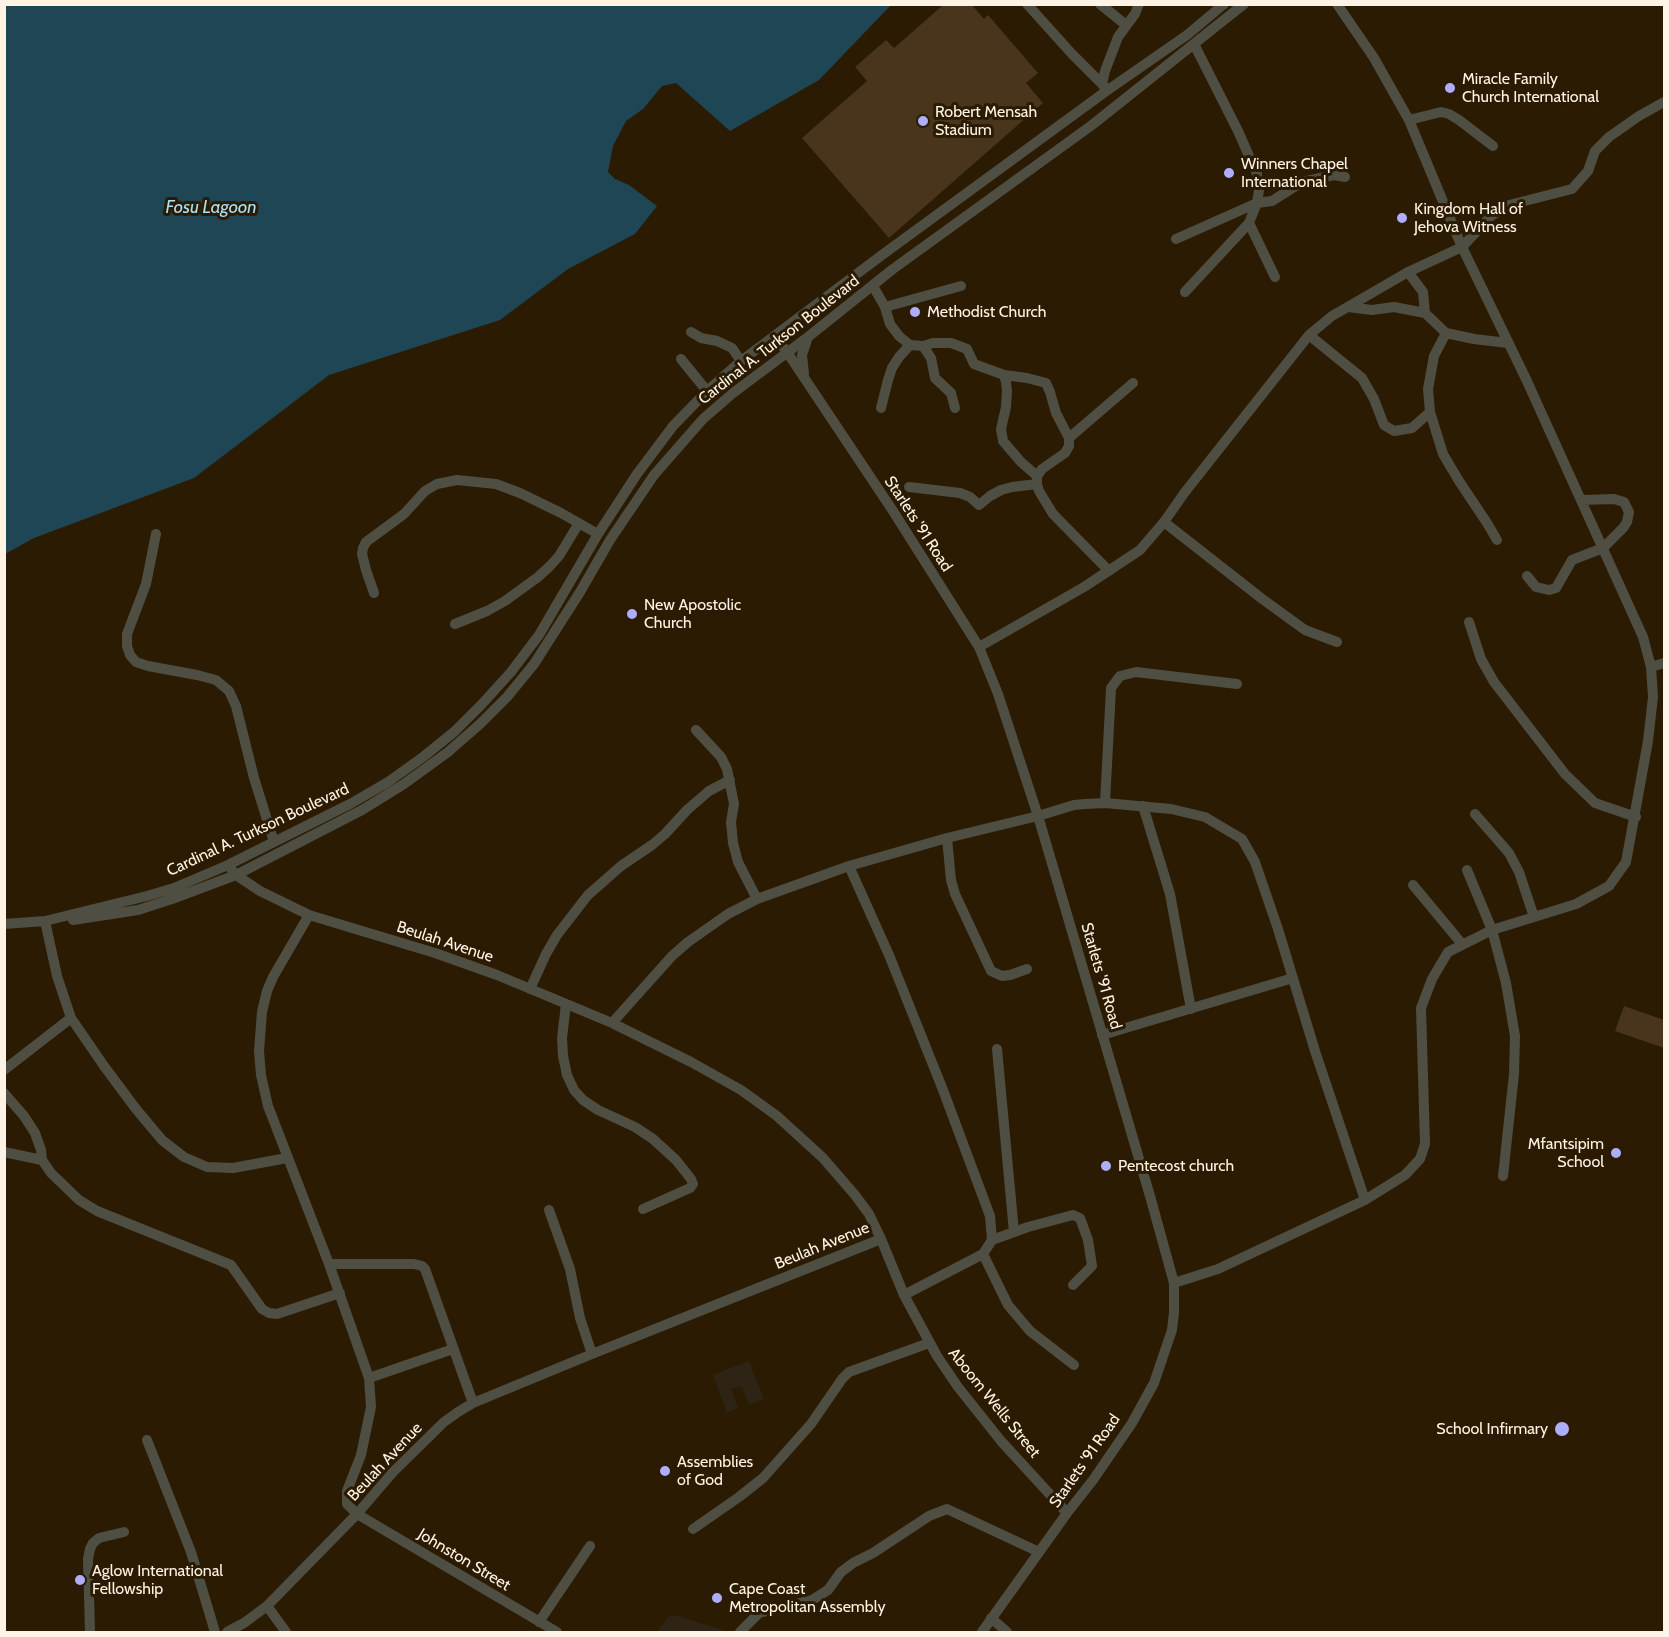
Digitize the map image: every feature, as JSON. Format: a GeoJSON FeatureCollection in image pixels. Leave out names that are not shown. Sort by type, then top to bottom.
{"type":"FeatureCollection","features":[{"type":"Feature","properties":{"kind":"street"},"geometry":{"type":"LineString","coordinates":[[1100,4],[1126,25]]}},
{"type":"Feature","properties":{"kind":"street"},"geometry":{"type":"LineString","coordinates":[[1103,88],[1105,71],[1118,37],[1135,14],[1139,4]]}},
{"type":"Feature","properties":{"kind":"street","name":"Cardinal A. Turkson Boulevard"},"geometry":{"type":"LineString","coordinates":[[50,920],[165,891],[228,865],[350,804],[388,782],[423,757],[454,732],[482,704],[540,635],[598,534],[637,474],[666,435],[707,391],[741,361],[882,255],[1079,112],[1103,88],[1187,35],[1224,4]]}},
{"type":"Feature","properties":{"kind":"street","name":"Cardinal A. Turkson Boulevard"},"geometry":{"type":"LineString","coordinates":[[50,920],[73,920],[138,910],[236,875],[362,810],[448,752],[507,697],[534,664],[610,540],[654,476],[703,419],[733,393],[893,269],[1092,125],[1244,4]]}},
{"type":"Feature","properties":{"kind":"street"},"geometry":{"type":"LineString","coordinates":[[1174,1284],[1218,1269],[1365,1200],[1405,1175],[1420,1159],[1425,1144],[1421,1008],[1432,979],[1448,951],[1492,930],[1576,904],[1609,886],[1626,862],[1648,741],[1653,697],[1651,667],[1643,637],[1526,379],[1462,247],[1409,120],[1374,58],[1337,4]]}},
{"type":"Feature","properties":{"kind":"street"},"geometry":{"type":"LineString","coordinates":[[1029,5],[1103,88]]}},
{"type":"Feature","properties":{"kind":"street"},"geometry":{"type":"LineString","coordinates":[[1185,292],[1249,223],[1257,203],[1259,190],[1257,174],[1238,131],[1194,44]]}},
{"type":"Feature","properties":{"kind":"street"},"geometry":{"type":"LineString","coordinates":[[979,647],[1084,587],[1140,550],[1309,335],[1332,316],[1408,272],[1462,247],[1491,216],[1509,205],[1572,189],[1588,171],[1595,151],[1639,116],[1665,102]]}},
{"type":"Feature","properties":{"kind":"street"},"geometry":{"type":"LineString","coordinates":[[1079,112],[1092,125]]}},
{"type":"Feature","properties":{"kind":"street"},"geometry":{"type":"LineString","coordinates":[[1409,120],[1442,112],[1449,114],[1493,146]]}},
{"type":"Feature","properties":{"kind":"street"},"geometry":{"type":"LineString","coordinates":[[1176,239],[1257,203],[1272,201],[1302,182],[1334,175],[1345,177]]}},
{"type":"Feature","properties":{"kind":"street"},"geometry":{"type":"LineString","coordinates":[[1249,223],[1275,277]]}},
{"type":"Feature","properties":{"kind":"street"},"geometry":{"type":"LineString","coordinates":[[882,255],[893,269]]}},
{"type":"Feature","properties":{"kind":"street"},"geometry":{"type":"LineString","coordinates":[[1408,272],[1423,292],[1425,313]]}},
{"type":"Feature","properties":{"kind":"street"},"geometry":{"type":"LineString","coordinates":[[873,286],[885,307],[890,324],[910,345],[951,343],[969,351],[974,364],[1004,375],[1046,383],[1056,413],[1069,438],[1069,446],[1065,453],[1042,469],[1037,480],[1000,490],[979,505],[970,497],[960,494],[909,487]]}},
{"type":"Feature","properties":{"kind":"street"},"geometry":{"type":"LineString","coordinates":[[885,307],[961,286]]}},
{"type":"Feature","properties":{"kind":"street"},"geometry":{"type":"LineString","coordinates":[[1348,307],[1372,310],[1394,307],[1425,313],[1446,333],[1508,344]]}},
{"type":"Feature","properties":{"kind":"street"},"geometry":{"type":"LineString","coordinates":[[691,332],[701,338],[717,341],[732,348],[741,361]]}},
{"type":"Feature","properties":{"kind":"street"},"geometry":{"type":"LineString","coordinates":[[1446,333],[1434,356],[1428,389],[1430,412],[1443,454],[1497,540]]}},
{"type":"Feature","properties":{"kind":"street"},"geometry":{"type":"LineString","coordinates":[[1309,335],[1362,378],[1374,399],[1384,425],[1394,431],[1412,428],[1430,412]]}},
{"type":"Feature","properties":{"kind":"street","name":"Starlets '91 Road"},"geometry":{"type":"LineString","coordinates":[[775,336],[936,577],[979,647],[998,694],[1038,816],[1154,1207],[1174,1284],[1172,1330],[1154,1383],[1132,1423],[1094,1480],[1067,1513],[982,1632]]}},
{"type":"Feature","properties":{"kind":"street"},"geometry":{"type":"LineString","coordinates":[[804,378],[802,355],[808,337]]}},
{"type":"Feature","properties":{"kind":"street"},"geometry":{"type":"LineString","coordinates":[[881,408],[892,368],[910,345]]}},
{"type":"Feature","properties":{"kind":"street"},"geometry":{"type":"LineString","coordinates":[[923,346],[930,358],[935,378],[951,393],[955,408]]}},
{"type":"Feature","properties":{"kind":"street"},"geometry":{"type":"LineString","coordinates":[[681,359],[707,391]]}},
{"type":"Feature","properties":{"kind":"street"},"geometry":{"type":"LineString","coordinates":[[1004,375],[1007,391],[1001,429],[1004,441],[1037,480],[1039,491],[1053,514],[1109,571]]}},
{"type":"Feature","properties":{"kind":"street"},"geometry":{"type":"LineString","coordinates":[[1069,438],[1133,383]]}},
{"type":"Feature","properties":{"kind":"street"},"geometry":{"type":"LineString","coordinates":[[374,593],[362,554],[366,542],[404,514],[426,491],[437,484],[457,480],[496,484],[520,493],[598,534]]}},
{"type":"Feature","properties":{"kind":"street"},"geometry":{"type":"LineString","coordinates":[[1527,576],[1536,587],[1549,590],[1556,588],[1572,561],[1603,548],[1627,522],[1629,512],[1624,502],[1614,499],[1581,500]]}},
{"type":"Feature","properties":{"kind":"street"},"geometry":{"type":"LineString","coordinates":[[1164,522],[1305,630],[1336,642]]}},
{"type":"Feature","properties":{"kind":"street"},"geometry":{"type":"LineString","coordinates":[[455,624],[488,611],[538,577],[559,556],[579,523]]}},
{"type":"Feature","properties":{"kind":"street"},"geometry":{"type":"LineString","coordinates":[[156,534],[146,584],[127,634],[130,655],[136,662],[142,664],[216,680],[229,691],[236,706],[254,778],[274,842]]}},
{"type":"Feature","properties":{"kind":"street"},"geometry":{"type":"LineString","coordinates":[[1469,622],[1481,658],[1494,682],[1565,774],[1595,803],[1636,817]]}},
{"type":"Feature","properties":{"kind":"street"},"geometry":{"type":"LineString","coordinates":[[1651,667],[1665,663]]}},
{"type":"Feature","properties":{"kind":"street"},"geometry":{"type":"LineString","coordinates":[[1105,803],[1111,688],[1120,676],[1136,672],[1238,684]]}},
{"type":"Feature","properties":{"kind":"street"},"geometry":{"type":"LineString","coordinates":[[696,730],[721,757],[730,780],[734,804],[731,822],[733,843],[738,862],[757,898]]}},
{"type":"Feature","properties":{"kind":"street"},"geometry":{"type":"LineString","coordinates":[[530,989],[557,935],[588,895],[621,866],[659,840],[687,810],[709,791],[730,780]]}},
{"type":"Feature","properties":{"kind":"street"},"geometry":{"type":"LineString","coordinates":[[612,1023],[672,956],[688,942],[728,914],[757,898],[849,867],[947,838],[1074,805],[1105,803],[1171,809],[1205,817],[1242,839],[1255,862],[1365,1200]]}},
{"type":"Feature","properties":{"kind":"street"},"geometry":{"type":"LineString","coordinates":[[1143,806],[1170,894],[1191,1009]]}},
{"type":"Feature","properties":{"kind":"street"},"geometry":{"type":"LineString","coordinates":[[1475,814],[1509,853],[1519,872],[1534,917]]}},
{"type":"Feature","properties":{"kind":"street"},"geometry":{"type":"LineString","coordinates":[[947,838],[951,880],[955,894],[991,971],[1002,976],[1027,969]]}},
{"type":"Feature","properties":{"kind":"street","name":"Beulah Avenue"},"geometry":{"type":"LineString","coordinates":[[226,1632],[244,1623],[267,1606],[357,1514],[393,1472],[444,1422],[473,1403],[881,1239],[868,1214],[824,1158],[777,1116],[741,1090],[691,1062],[612,1023],[530,989],[435,953],[309,915],[260,891],[236,875],[228,865]]}},
{"type":"Feature","properties":{"kind":"street"},"geometry":{"type":"LineString","coordinates":[[849,867],[889,955],[943,1090],[990,1216],[992,1240]]}},
{"type":"Feature","properties":{"kind":"street"},"geometry":{"type":"LineString","coordinates":[[1467,870],[1492,930],[1506,982],[1515,1036],[1514,1074],[1503,1176]]}},
{"type":"Feature","properties":{"kind":"street"},"geometry":{"type":"LineString","coordinates":[[1413,885],[1462,944]]}},
{"type":"Feature","properties":{"kind":"street"},"geometry":{"type":"LineString","coordinates":[[309,915],[273,977],[262,1012],[259,1032],[261,1075],[268,1106],[340,1293],[369,1378],[371,1407],[362,1455],[346,1497],[346,1504],[357,1514]]}},
{"type":"Feature","properties":{"kind":"street"},"geometry":{"type":"LineString","coordinates":[[4,924],[50,920],[57,976],[71,1018],[104,1066],[162,1140],[184,1156],[207,1167],[233,1168],[287,1158]]}},
{"type":"Feature","properties":{"kind":"street"},"geometry":{"type":"LineString","coordinates":[[1102,1035],[1293,978]]}},
{"type":"Feature","properties":{"kind":"street"},"geometry":{"type":"LineString","coordinates":[[566,1004],[562,1038],[563,1056],[567,1075],[574,1090],[583,1100],[598,1110],[635,1127],[653,1139],[676,1160],[693,1184],[690,1188],[643,1209]]}},
{"type":"Feature","properties":{"kind":"street"},"geometry":{"type":"LineString","coordinates":[[4,1070],[71,1018]]}},
{"type":"Feature","properties":{"kind":"street"},"geometry":{"type":"LineString","coordinates":[[997,1048],[1014,1232]]}},
{"type":"Feature","properties":{"kind":"street"},"geometry":{"type":"LineString","coordinates":[[4,1093],[24,1116],[35,1134],[42,1160],[51,1173],[79,1200],[97,1211],[231,1265],[262,1309],[270,1313],[277,1314],[340,1293]]}},
{"type":"Feature","properties":{"kind":"street"},"geometry":{"type":"LineString","coordinates":[[4,1152],[42,1160]]}},
{"type":"Feature","properties":{"kind":"street"},"geometry":{"type":"LineString","coordinates":[[549,1210],[570,1269],[580,1318],[592,1354]]}},
{"type":"Feature","properties":{"kind":"street"},"geometry":{"type":"LineString","coordinates":[[904,1295],[983,1254],[992,1240],[1073,1215],[1080,1218],[1088,1240],[1092,1266],[1073,1285]]}},
{"type":"Feature","properties":{"kind":"street","name":"Aboom Wells Street"},"geometry":{"type":"LineString","coordinates":[[881,1239],[904,1295],[929,1343],[958,1387],[1001,1441],[1067,1513]]}},
{"type":"Feature","properties":{"kind":"street"},"geometry":{"type":"LineString","coordinates":[[983,1254],[1008,1305],[1030,1331],[1074,1365]]}},
{"type":"Feature","properties":{"kind":"street"},"geometry":{"type":"LineString","coordinates":[[329,1264],[414,1264],[422,1266],[473,1403]]}},
{"type":"Feature","properties":{"kind":"street"},"geometry":{"type":"LineString","coordinates":[[693,1529],[763,1478],[811,1424],[849,1372],[929,1343]]}},
{"type":"Feature","properties":{"kind":"street"},"geometry":{"type":"LineString","coordinates":[[369,1378],[453,1349]]}},
{"type":"Feature","properties":{"kind":"street"},"geometry":{"type":"LineString","coordinates":[[147,1440],[191,1552],[215,1632]]}},
{"type":"Feature","properties":{"kind":"street"},"geometry":{"type":"LineString","coordinates":[[740,1632],[759,1613],[812,1600],[828,1590],[841,1572],[853,1563],[873,1553],[929,1516],[946,1509],[1039,1552]]}},
{"type":"Feature","properties":{"kind":"street","name":"Johnston Street"},"geometry":{"type":"LineString","coordinates":[[357,1514],[556,1632]]}},
{"type":"Feature","properties":{"kind":"street"},"geometry":{"type":"LineString","coordinates":[[90,1632],[88,1559],[90,1549],[99,1538],[124,1532]]}},
{"type":"Feature","properties":{"kind":"street"},"geometry":{"type":"LineString","coordinates":[[538,1622],[590,1546]]}},
{"type":"Feature","properties":{"kind":"street"},"geometry":{"type":"LineString","coordinates":[[267,1606],[286,1632]]}},
{"type":"Feature","properties":{"kind":"street"},"geometry":{"type":"LineString","coordinates":[[991,1618],[1007,1632]]}},
{"type":"Feature","properties":{"kind":"shaded area","name":"Robert Mensah Stadium"},"geometry":{"type":"Polygon","coordinates":[[[943,5],[972,5],[984,19],[988,15],[1038,73],[1026,83],[1043,103],[889,238],[802,138],[867,81],[855,67],[886,40],[894,48],[943,5]]]}},
{"type":"Feature","properties":{"kind":"shaded area"},"geometry":{"type":"Polygon","coordinates":[[[1624,1006],[1664,1020],[1664,1048],[1615,1031],[1624,1006]]]}},
{"type":"Feature","properties":{"kind":"shaded area"},"geometry":{"type":"Polygon","coordinates":[[[749,1361],[764,1399],[749,1405],[742,1387],[731,1388],[738,1408],[727,1413],[713,1375],[749,1361]]]}},
{"type":"Feature","properties":{"kind":"shaded area"},"geometry":{"type":"Polygon","coordinates":[[[674,1615],[724,1632],[657,1632],[668,1617],[674,1615]]]}},
{"type":"Feature","properties":{"kind":"water","name":"Fosu Lagoon"},"geometry":{"type":"Polygon","coordinates":[[[5,4],[891,5],[819,80],[730,131],[676,83],[662,86],[643,109],[626,121],[613,146],[608,172],[657,206],[635,234],[568,269],[500,320],[329,375],[194,478],[34,538],[5,554],[5,4]]]}},
{"type":"Feature","properties":{"kind":"place","name":"Miracle Family Church International"},"geometry":{"type":"Point","coordinates":[1450,88]}},
{"type":"Feature","properties":{"kind":"place","name":"Robert Mensah Stadium"},"geometry":{"type":"Point","coordinates":[923,121]}},
{"type":"Feature","properties":{"kind":"place","name":"Winners Chapel International"},"geometry":{"type":"Point","coordinates":[1229,173]}},
{"type":"Feature","properties":{"kind":"place","name":"Kingdom Hall of Jehova Witness"},"geometry":{"type":"Point","coordinates":[1402,218]}},
{"type":"Feature","properties":{"kind":"place","name":"Methodist Church"},"geometry":{"type":"Point","coordinates":[915,312]}},
{"type":"Feature","properties":{"kind":"place","name":"New Apostolic Church"},"geometry":{"type":"Point","coordinates":[632,614]}},
{"type":"Feature","properties":{"kind":"place","name":"Mfantsipim School"},"geometry":{"type":"Point","coordinates":[1616,1153]}},
{"type":"Feature","properties":{"kind":"place","name":"Pentecost church"},"geometry":{"type":"Point","coordinates":[1106,1166]}},
{"type":"Feature","properties":{"kind":"place","name":"School Infirmary"},"geometry":{"type":"Point","coordinates":[1562,1429]}},
{"type":"Feature","properties":{"kind":"place","name":"Assemblies of God"},"geometry":{"type":"Point","coordinates":[665,1471]}},
{"type":"Feature","properties":{"kind":"place","name":"Aglow International Fellowship"},"geometry":{"type":"Point","coordinates":[80,1580]}},
{"type":"Feature","properties":{"kind":"place","name":"Cape Coast Metropolitan Assembly"},"geometry":{"type":"Point","coordinates":[717,1598]}}]}
